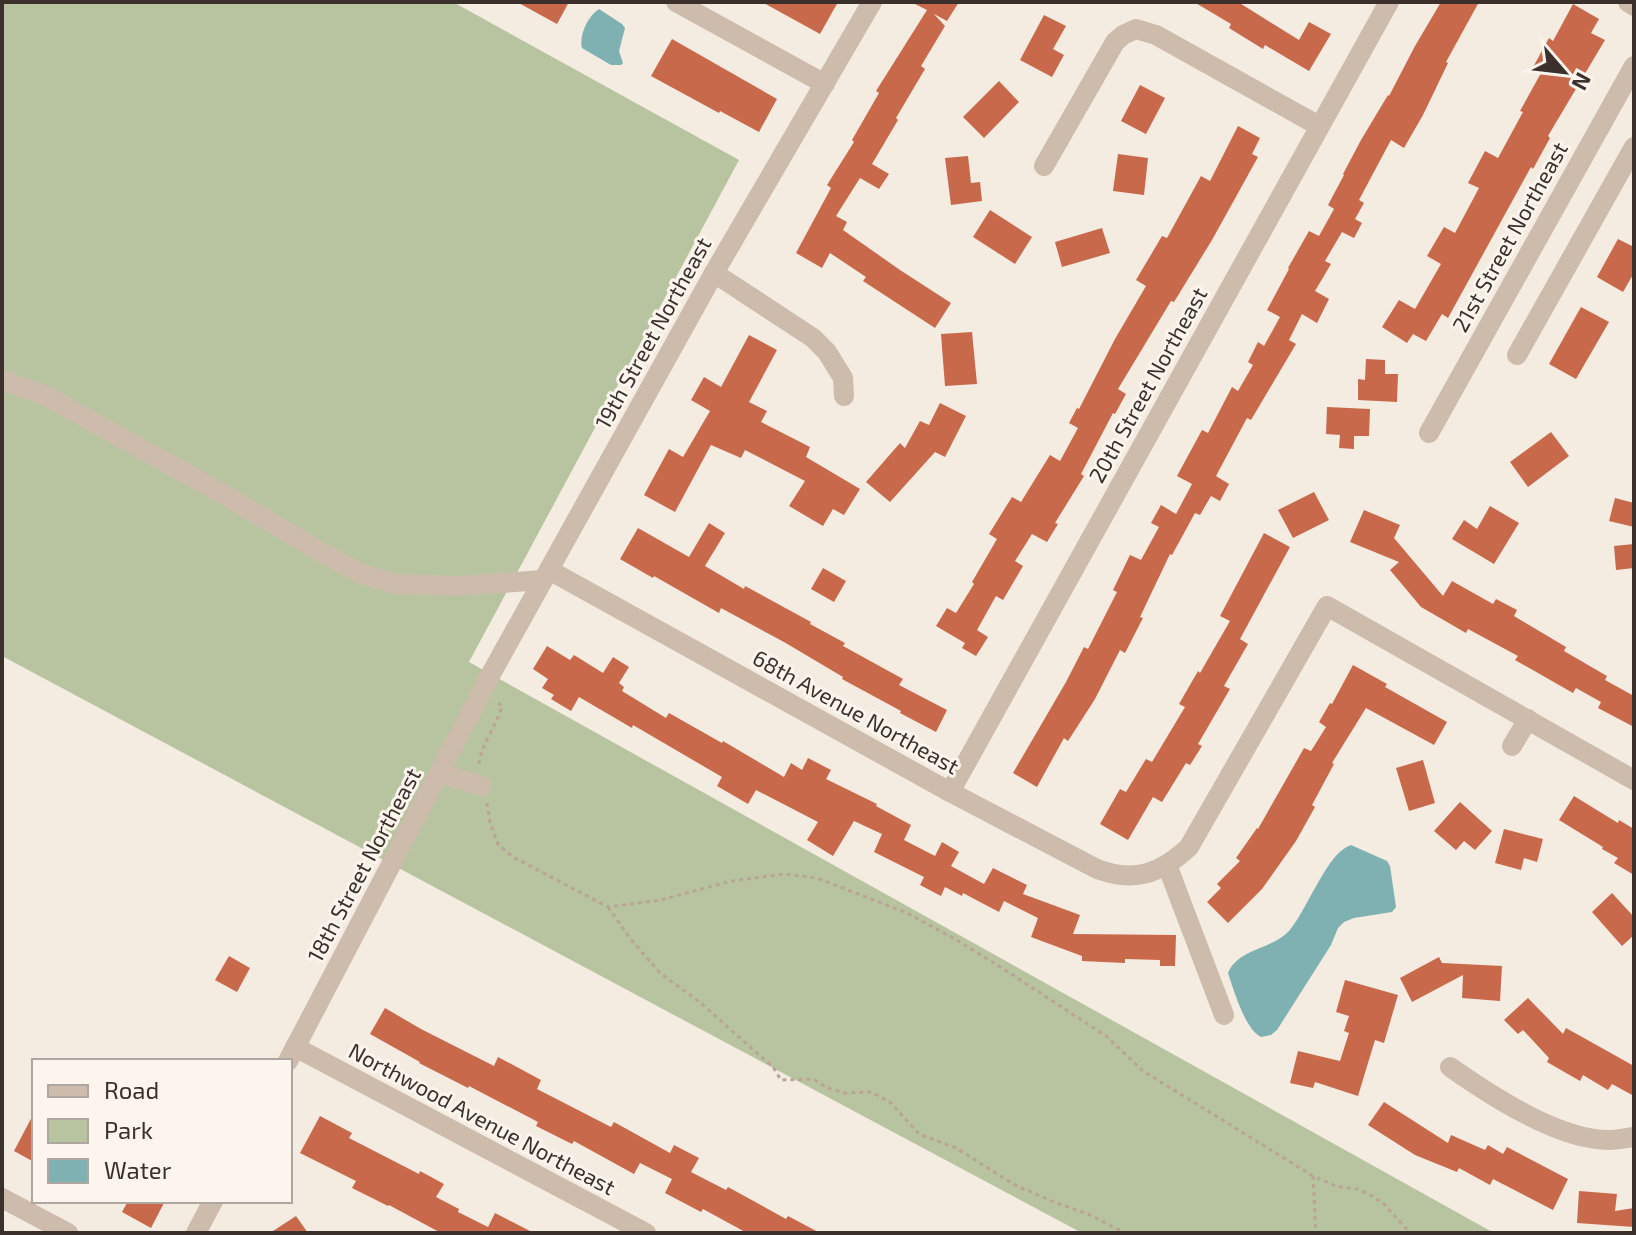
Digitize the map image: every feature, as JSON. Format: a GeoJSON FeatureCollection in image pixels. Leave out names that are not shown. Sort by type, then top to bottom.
{"type":"FeatureCollection","features":[{"type":"Feature","properties":{"kind":"street"},"geometry":{"type":"LineString","coordinates":[[676,2],[825,84]]}},
{"type":"Feature","properties":{"kind":"street","name":"19th Street Northeast"},"geometry":{"type":"LineString","coordinates":[[482,690],[714,273],[872,2]]}},
{"type":"Feature","properties":{"kind":"street","name":"20th Street Northeast"},"geometry":{"type":"LineString","coordinates":[[950,792],[1389,2]]}},
{"type":"Feature","properties":{"kind":"street"},"geometry":{"type":"LineString","coordinates":[[1628,2],[1634,6]]}},
{"type":"Feature","properties":{"kind":"street"},"geometry":{"type":"LineString","coordinates":[[1044,166],[1115,42],[1136,29],[1156,35],[1319,126]]}},
{"type":"Feature","properties":{"kind":"street","name":"21st Street Northeast"},"geometry":{"type":"LineString","coordinates":[[1429,433],[1634,66]]}},
{"type":"Feature","properties":{"kind":"street"},"geometry":{"type":"LineString","coordinates":[[1517,355],[1634,147]]}},
{"type":"Feature","properties":{"kind":"street"},"geometry":{"type":"LineString","coordinates":[[714,273],[813,338],[827,352],[843,378],[844,396]]}},
{"type":"Feature","properties":{"kind":"street"},"geometry":{"type":"LineString","coordinates":[[2,380],[46,396],[360,573],[395,584],[459,586],[546,575]]}},
{"type":"Feature","properties":{"kind":"street","name":"68th Avenue Northeast"},"geometry":{"type":"LineString","coordinates":[[546,575],[1097,869],[1125,878],[1167,865]]}},
{"type":"Feature","properties":{"kind":"street"},"geometry":{"type":"LineString","coordinates":[[1224,1015],[1167,865],[1189,847],[1327,606],[1634,780]]}},
{"type":"Feature","properties":{"kind":"street","name":"18th Street Northeast"},"geometry":{"type":"LineString","coordinates":[[291,1054],[482,690]]}},
{"type":"Feature","properties":{"kind":"street"},"geometry":{"type":"LineString","coordinates":[[1512,746],[1528,719]]}},
{"type":"Feature","properties":{"kind":"street"},"geometry":{"type":"LineString","coordinates":[[439,773],[482,786]]}},
{"type":"Feature","properties":{"kind":"street","name":"Northwood Avenue Northeast"},"geometry":{"type":"LineString","coordinates":[[291,1054],[646,1233]]}},
{"type":"Feature","properties":{"kind":"street"},"geometry":{"type":"LineString","coordinates":[[1450,1067],[1487,1093],[1552,1126],[1595,1139],[1634,1137]]}},
{"type":"Feature","properties":{"kind":"street"},"geometry":{"type":"LineString","coordinates":[[2,1198],[68,1233]]}},
{"type":"Feature","properties":{"kind":"street"},"geometry":{"type":"LineString","coordinates":[[196,1233],[212,1203]]}},
{"type":"Feature","properties":{"kind":"path"},"geometry":{"type":"LineString","coordinates":[[482,690],[502,706],[479,755],[482,786],[498,844],[513,857],[608,907],[660,973],[701,1003],[773,1067],[781,1080],[813,1079],[845,1093],[871,1092],[890,1102],[919,1134],[956,1148],[1015,1185],[1088,1214],[1125,1233]]}},
{"type":"Feature","properties":{"kind":"path"},"geometry":{"type":"LineString","coordinates":[[608,907],[661,900],[748,879],[785,874],[817,878],[907,913],[955,939],[1106,1036],[1143,1071],[1313,1176],[1338,1187],[1358,1189],[1370,1195],[1384,1204],[1410,1233]]}},
{"type":"Feature","properties":{"kind":"path"},"geometry":{"type":"LineString","coordinates":[[1313,1176],[1316,1233]]}},
{"type":"Feature","properties":{"kind":"green space"},"geometry":{"type":"Polygon","coordinates":[[[2,2],[453,2],[739,160],[469,662],[1494,1233],[1082,1233],[2,656],[2,2]]]}},
{"type":"Feature","properties":{"kind":"water"},"geometry":{"type":"Polygon","coordinates":[[[599,9],[625,28],[619,51],[621,65],[611,65],[582,48],[585,26],[599,9]]]}},
{"type":"Feature","properties":{"kind":"water"},"geometry":{"type":"Polygon","coordinates":[[[1351,845],[1387,861],[1396,907],[1392,912],[1344,922],[1277,1030],[1261,1037],[1245,1018],[1228,973],[1247,954],[1289,931],[1326,870],[1342,850],[1351,845]]]}},
{"type":"Feature","properties":{"kind":"building"},"geometry":{"type":"Polygon","coordinates":[[[517,2],[569,2],[557,24],[517,2]]]}},
{"type":"Feature","properties":{"kind":"building"},"geometry":{"type":"Polygon","coordinates":[[[762,2],[838,2],[820,34],[762,2]]]}},
{"type":"Feature","properties":{"kind":"building"},"geometry":{"type":"Polygon","coordinates":[[[911,2],[959,2],[947,21],[934,14],[945,26],[921,66],[925,69],[872,164],[889,174],[879,189],[860,178],[836,216],[847,222],[843,230],[951,303],[935,328],[863,281],[866,277],[830,253],[822,268],[796,253],[831,188],[827,185],[879,93],[876,91],[927,10],[911,2]]]}},
{"type":"Feature","properties":{"kind":"building"},"geometry":{"type":"Polygon","coordinates":[[[1194,2],[1238,2],[1299,40],[1309,22],[1331,34],[1309,71],[1265,45],[1263,49],[1229,28],[1231,24],[1194,2]]]}},
{"type":"Feature","properties":{"kind":"building"},"geometry":{"type":"Polygon","coordinates":[[[1441,2],[1479,2],[1404,148],[1391,140],[1359,200],[1364,203],[1355,219],[1362,223],[1354,238],[1342,232],[1325,261],[1331,264],[1315,291],[1329,299],[1317,323],[1302,314],[1289,340],[1296,344],[1251,420],[1247,418],[1216,476],[1229,484],[1220,501],[1211,496],[1200,515],[1195,513],[1170,554],[1125,653],[1120,650],[1095,699],[1068,741],[1064,738],[1037,787],[1013,773],[1084,647],[1088,649],[1117,592],[1113,590],[1130,555],[1141,560],[1159,527],[1151,523],[1161,505],[1176,514],[1192,484],[1177,476],[1202,430],[1208,433],[1232,387],[1238,391],[1253,365],[1248,362],[1258,342],[1264,346],[1280,317],[1267,310],[1288,268],[1309,231],[1319,236],[1334,209],[1328,205],[1343,174],[1441,2]]]}},
{"type":"Feature","properties":{"kind":"building"},"geometry":{"type":"Polygon","coordinates":[[[1573,4],[1599,19],[1591,33],[1605,40],[1548,136],[1550,138],[1533,169],[1531,167],[1448,318],[1442,314],[1426,341],[1413,334],[1407,343],[1382,327],[1399,300],[1415,309],[1441,264],[1427,256],[1444,227],[1455,233],[1479,188],[1468,183],[1485,151],[1498,158],[1541,73],[1532,69],[1549,38],[1553,41],[1573,4]]]}},
{"type":"Feature","properties":{"kind":"building"},"geometry":{"type":"Polygon","coordinates":[[[1044,15],[1066,26],[1053,49],[1064,55],[1052,77],[1020,60],[1044,15]]]}},
{"type":"Feature","properties":{"kind":"building"},"geometry":{"type":"Polygon","coordinates":[[[672,39],[777,99],[759,132],[651,76],[672,39]]]}},
{"type":"Feature","properties":{"kind":"building"},"geometry":{"type":"Polygon","coordinates":[[[999,81],[1019,102],[984,138],[963,117],[999,81]]]}},
{"type":"Feature","properties":{"kind":"building"},"geometry":{"type":"Polygon","coordinates":[[[1140,85],[1165,98],[1146,134],[1121,121],[1140,85]]]}},
{"type":"Feature","properties":{"kind":"building"},"geometry":{"type":"Polygon","coordinates":[[[1238,126],[1260,138],[1252,154],[1258,157],[1212,240],[1118,389],[1126,394],[1081,474],[1084,476],[1055,523],[1058,524],[1047,542],[1032,534],[1015,561],[1023,566],[1003,600],[996,596],[977,630],[988,637],[976,656],[962,648],[965,643],[936,626],[947,608],[956,613],[974,584],[972,582],[997,539],[989,534],[1012,497],[1021,502],[1050,455],[1060,461],[1078,428],[1069,423],[1146,286],[1136,280],[1162,236],[1167,238],[1201,176],[1210,181],[1238,126]]]}},
{"type":"Feature","properties":{"kind":"building"},"geometry":{"type":"Polygon","coordinates":[[[1118,154],[1148,158],[1144,195],[1113,191],[1118,154]]]}},
{"type":"Feature","properties":{"kind":"building"},"geometry":{"type":"Polygon","coordinates":[[[968,156],[971,183],[980,182],[982,201],[951,205],[945,158],[968,156]]]}},
{"type":"Feature","properties":{"kind":"building"},"geometry":{"type":"Polygon","coordinates":[[[990,210],[1032,237],[1015,264],[973,237],[990,210]]]}},
{"type":"Feature","properties":{"kind":"building"},"geometry":{"type":"Polygon","coordinates":[[[1102,228],[1110,253],[1062,267],[1055,242],[1102,228]]]}},
{"type":"Feature","properties":{"kind":"building"},"geometry":{"type":"Polygon","coordinates":[[[1618,239],[1634,247],[1634,273],[1623,292],[1597,277],[1618,239]]]}},
{"type":"Feature","properties":{"kind":"building"},"geometry":{"type":"Polygon","coordinates":[[[1581,307],[1609,322],[1576,379],[1549,364],[1581,307]]]}},
{"type":"Feature","properties":{"kind":"building"},"geometry":{"type":"Polygon","coordinates":[[[972,332],[977,384],[945,386],[941,334],[972,332]]]}},
{"type":"Feature","properties":{"kind":"building"},"geometry":{"type":"Polygon","coordinates":[[[749,335],[777,350],[749,402],[767,411],[761,422],[810,447],[806,457],[860,489],[844,515],[833,509],[823,526],[789,506],[805,481],[745,450],[741,458],[711,445],[675,512],[644,495],[669,449],[683,457],[710,411],[691,400],[704,377],[721,387],[749,335]]]}},
{"type":"Feature","properties":{"kind":"building"},"geometry":{"type":"Polygon","coordinates":[[[1366,359],[1385,360],[1385,374],[1398,374],[1397,402],[1358,400],[1358,379],[1365,380],[1366,359]]]}},
{"type":"Feature","properties":{"kind":"building"},"geometry":{"type":"Polygon","coordinates":[[[940,403],[966,416],[945,457],[935,452],[890,502],[866,482],[900,443],[905,448],[920,421],[929,425],[940,403]]]}},
{"type":"Feature","properties":{"kind":"building"},"geometry":{"type":"Polygon","coordinates":[[[1327,407],[1370,409],[1369,436],[1354,436],[1354,449],[1339,448],[1340,435],[1326,434],[1327,407]]]}},
{"type":"Feature","properties":{"kind":"building"},"geometry":{"type":"Polygon","coordinates":[[[1551,432],[1569,456],[1528,487],[1510,462],[1551,432]]]}},
{"type":"Feature","properties":{"kind":"building"},"geometry":{"type":"Polygon","coordinates":[[[1314,492],[1329,520],[1293,538],[1278,510],[1314,492]]]}},
{"type":"Feature","properties":{"kind":"building"},"geometry":{"type":"Polygon","coordinates":[[[1615,498],[1634,503],[1634,527],[1609,521],[1615,498]]]}},
{"type":"Feature","properties":{"kind":"building"},"geometry":{"type":"Polygon","coordinates":[[[1490,506],[1519,523],[1494,564],[1452,539],[1464,520],[1477,529],[1490,506]]]}},
{"type":"Feature","properties":{"kind":"building"},"geometry":{"type":"Polygon","coordinates":[[[1364,510],[1400,525],[1394,538],[1443,596],[1452,581],[1493,604],[1496,599],[1517,610],[1514,616],[1566,647],[1564,651],[1607,676],[1605,680],[1634,696],[1634,727],[1598,708],[1601,702],[1576,688],[1573,693],[1515,660],[1518,656],[1468,629],[1466,633],[1421,607],[1390,570],[1399,562],[1350,542],[1364,510]]]}},
{"type":"Feature","properties":{"kind":"building"},"geometry":{"type":"Polygon","coordinates":[[[709,523],[725,533],[705,566],[811,622],[845,643],[843,646],[903,679],[899,685],[947,710],[936,732],[784,642],[721,608],[719,613],[620,559],[638,528],[689,557],[709,523]]]}},
{"type":"Feature","properties":{"kind":"building"},"geometry":{"type":"Polygon","coordinates":[[[1264,533],[1290,547],[1240,639],[1248,644],[1224,686],[1230,689],[1198,744],[1202,746],[1190,765],[1186,763],[1162,802],[1153,797],[1128,840],[1100,824],[1120,789],[1126,792],[1146,759],[1152,762],[1185,707],[1179,704],[1230,621],[1220,616],[1264,533]]]}},
{"type":"Feature","properties":{"kind":"building"},"geometry":{"type":"Polygon","coordinates":[[[1634,544],[1634,568],[1616,570],[1614,546],[1634,544]]]}},
{"type":"Feature","properties":{"kind":"building"},"geometry":{"type":"Polygon","coordinates":[[[823,568],[846,581],[834,602],[811,589],[823,568]]]}},
{"type":"Feature","properties":{"kind":"building"},"geometry":{"type":"Polygon","coordinates":[[[547,646],[570,660],[574,655],[603,673],[613,657],[629,667],[619,683],[624,687],[622,691],[666,718],[669,713],[784,777],[791,763],[802,770],[808,758],[831,770],[826,779],[911,825],[904,840],[935,856],[942,842],[959,852],[951,866],[984,884],[993,868],[1027,885],[1023,894],[1080,915],[1073,934],[1176,935],[1175,966],[1160,966],[1160,960],[1125,959],[1125,963],[1082,961],[1082,956],[1031,937],[1038,918],[1004,901],[999,912],[963,893],[962,896],[945,887],[941,896],[920,885],[924,877],[874,852],[882,834],[854,821],[833,856],[807,840],[818,822],[756,790],[748,804],[717,786],[722,777],[579,697],[571,711],[551,699],[554,695],[542,688],[548,679],[533,669],[547,646]]]}},
{"type":"Feature","properties":{"kind":"building"},"geometry":{"type":"Polygon","coordinates":[[[1353,665],[1447,722],[1434,745],[1366,708],[1332,763],[1312,805],[1315,807],[1296,841],[1262,889],[1228,923],[1207,902],[1221,888],[1217,884],[1240,861],[1236,858],[1258,829],[1304,748],[1311,751],[1326,727],[1319,722],[1353,665]]]}},
{"type":"Feature","properties":{"kind":"building"},"geometry":{"type":"Polygon","coordinates":[[[1423,760],[1435,803],[1409,811],[1396,768],[1423,760]]]}},
{"type":"Feature","properties":{"kind":"building"},"geometry":{"type":"Polygon","coordinates":[[[1574,796],[1618,823],[1619,820],[1634,829],[1634,875],[1614,863],[1618,858],[1603,847],[1559,820],[1574,796]]]}},
{"type":"Feature","properties":{"kind":"building"},"geometry":{"type":"Polygon","coordinates":[[[1460,802],[1492,831],[1475,850],[1464,841],[1456,850],[1434,831],[1460,802]]]}},
{"type":"Feature","properties":{"kind":"building"},"geometry":{"type":"Polygon","coordinates":[[[1504,829],[1543,839],[1537,862],[1524,858],[1521,870],[1495,863],[1504,829]]]}},
{"type":"Feature","properties":{"kind":"building"},"geometry":{"type":"Polygon","coordinates":[[[1612,893],[1634,917],[1634,935],[1622,946],[1592,912],[1612,893]]]}},
{"type":"Feature","properties":{"kind":"building"},"geometry":{"type":"Polygon","coordinates":[[[229,956],[250,968],[237,992],[215,980],[229,956]]]}},
{"type":"Feature","properties":{"kind":"building"},"geometry":{"type":"Polygon","coordinates":[[[1439,957],[1442,963],[1502,966],[1500,1001],[1462,998],[1463,975],[1412,1002],[1400,978],[1439,957]]]}},
{"type":"Feature","properties":{"kind":"building"},"geometry":{"type":"Polygon","coordinates":[[[1345,980],[1398,995],[1384,1043],[1375,1040],[1358,1096],[1315,1082],[1313,1088],[1290,1083],[1298,1051],[1340,1061],[1349,1033],[1344,1031],[1349,1016],[1336,1012],[1345,980]]]}},
{"type":"Feature","properties":{"kind":"building"},"geometry":{"type":"Polygon","coordinates":[[[1528,998],[1563,1034],[1566,1028],[1634,1066],[1634,1096],[1612,1084],[1608,1090],[1583,1075],[1580,1081],[1547,1062],[1549,1058],[1523,1030],[1518,1034],[1504,1020],[1528,998]]]}},
{"type":"Feature","properties":{"kind":"building"},"geometry":{"type":"Polygon","coordinates":[[[385,1008],[494,1066],[498,1057],[541,1080],[537,1089],[611,1127],[614,1122],[670,1153],[674,1145],[699,1158],[691,1172],[820,1233],[747,1233],[703,1209],[701,1212],[665,1193],[672,1179],[640,1163],[634,1174],[574,1141],[572,1144],[536,1126],[538,1122],[419,1063],[370,1034],[385,1008]]]}},
{"type":"Feature","properties":{"kind":"building"},"geometry":{"type":"Polygon","coordinates":[[[1384,1102],[1448,1143],[1451,1135],[1485,1150],[1488,1145],[1503,1154],[1507,1147],[1568,1179],[1553,1210],[1493,1179],[1490,1185],[1459,1168],[1457,1172],[1415,1155],[1368,1125],[1384,1102]]]}},
{"type":"Feature","properties":{"kind":"building"},"geometry":{"type":"Polygon","coordinates":[[[320,1116],[352,1133],[349,1138],[444,1184],[436,1197],[459,1209],[458,1212],[488,1227],[495,1213],[534,1233],[441,1233],[352,1188],[356,1181],[300,1153],[320,1116]]]}},
{"type":"Feature","properties":{"kind":"building"},"geometry":{"type":"Polygon","coordinates":[[[32,1117],[32,1161],[14,1151],[32,1117]]]}},
{"type":"Feature","properties":{"kind":"building"},"geometry":{"type":"Polygon","coordinates":[[[1579,1191],[1617,1194],[1615,1211],[1634,1208],[1634,1227],[1577,1223],[1579,1191]]]}},
{"type":"Feature","properties":{"kind":"building"},"geometry":{"type":"Polygon","coordinates":[[[127,1203],[164,1203],[151,1228],[122,1212],[127,1203]]]}},
{"type":"Feature","properties":{"kind":"building"},"geometry":{"type":"Polygon","coordinates":[[[296,1216],[308,1233],[270,1233],[296,1216]]]}}]}
